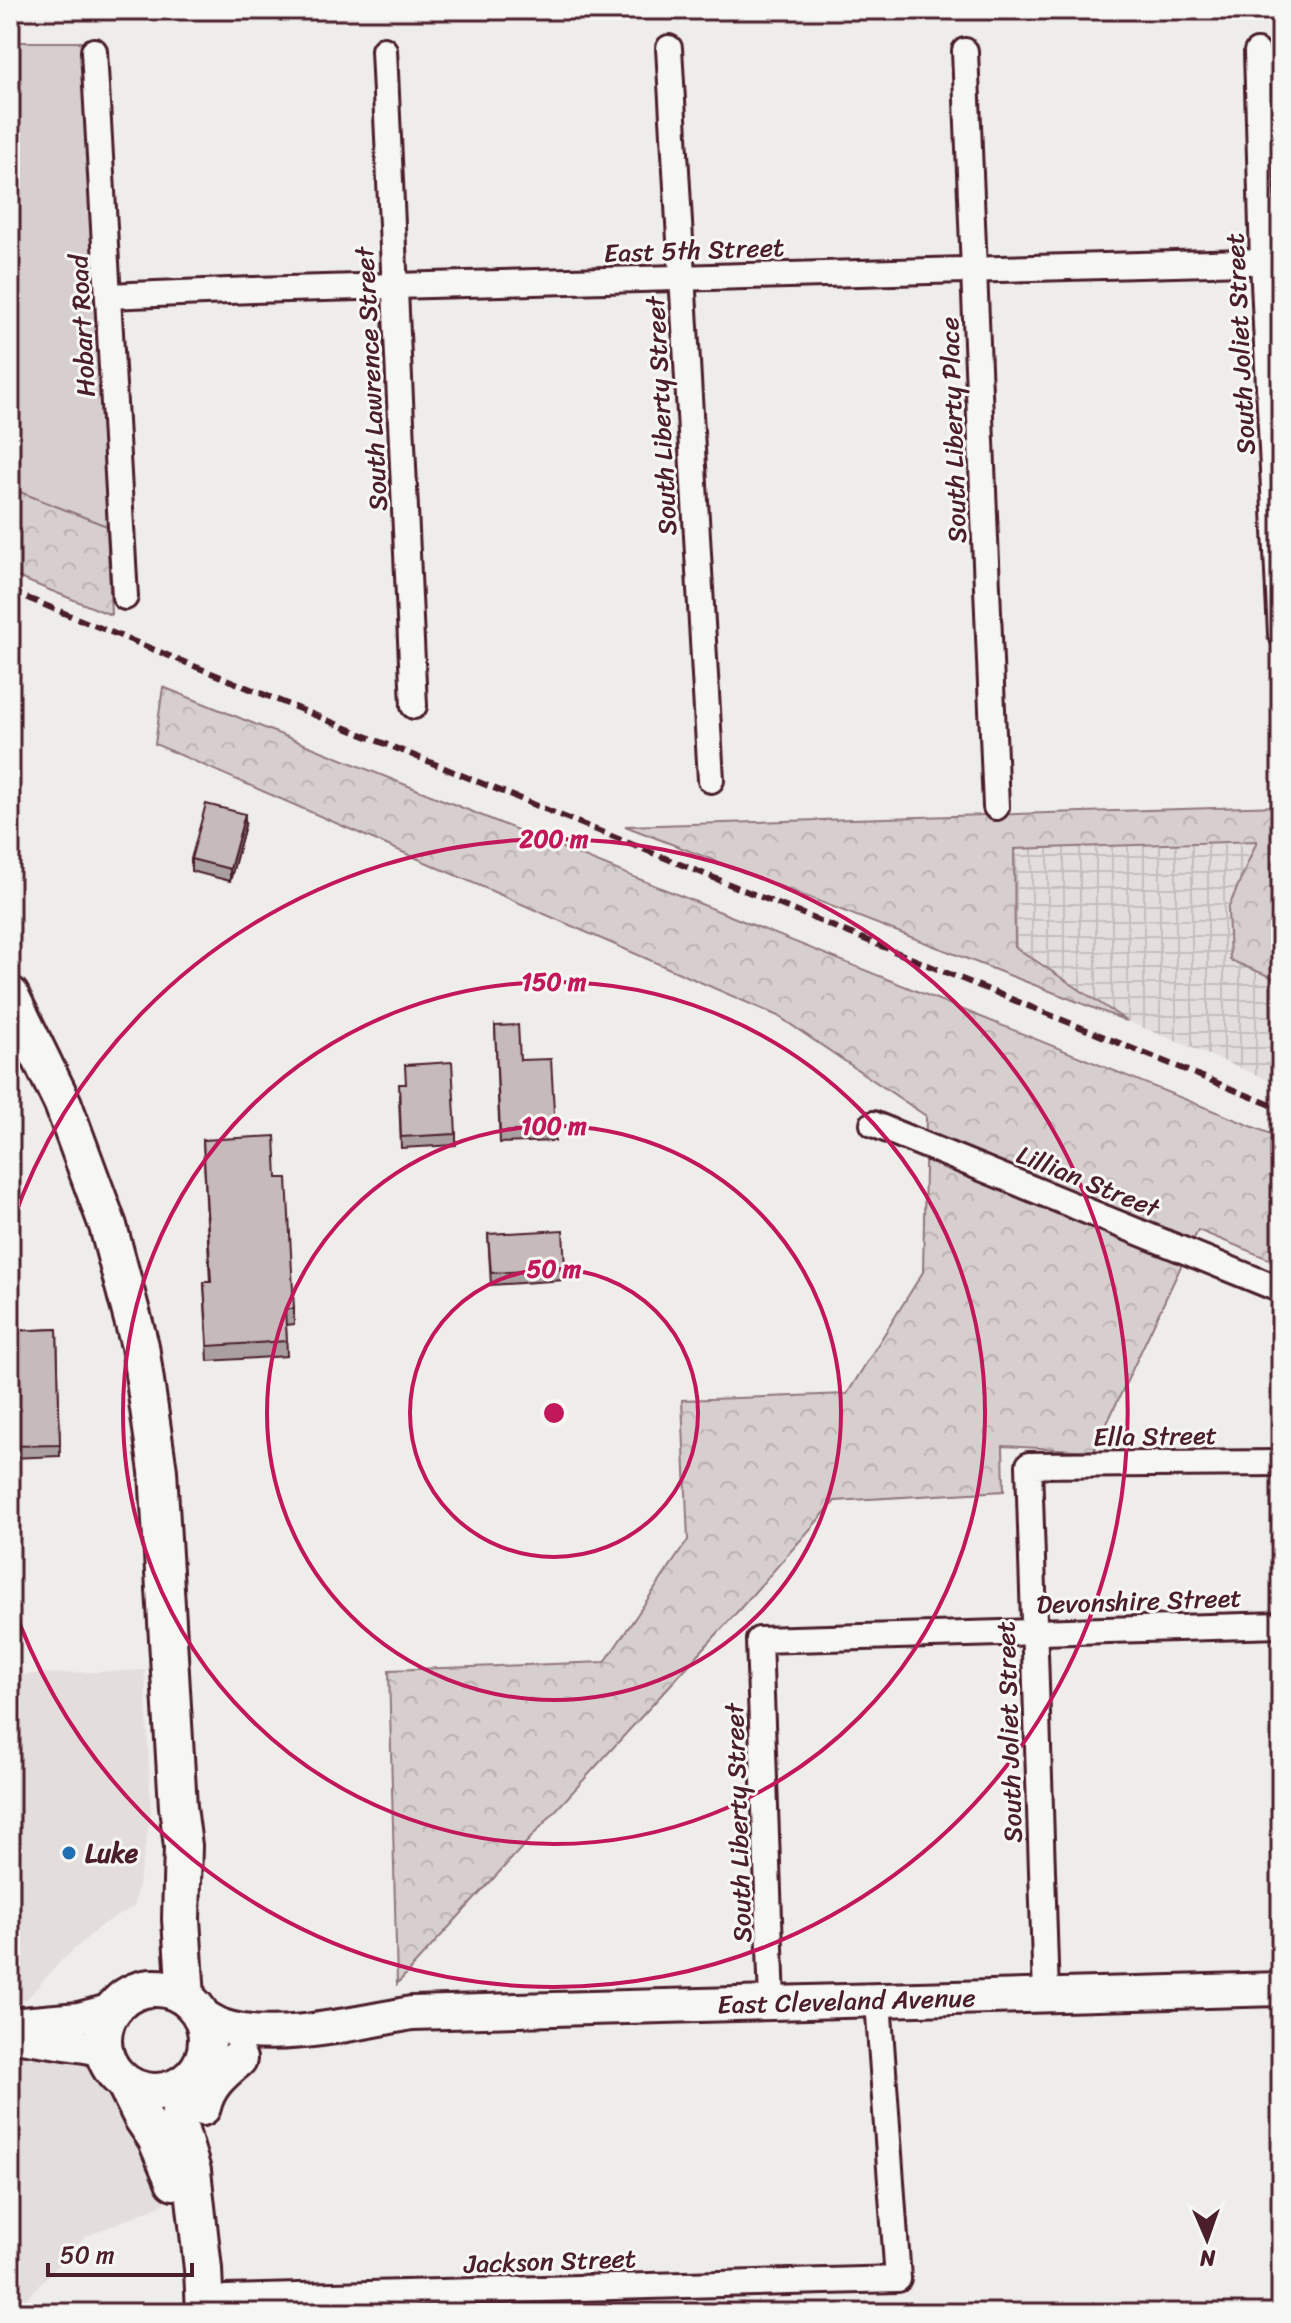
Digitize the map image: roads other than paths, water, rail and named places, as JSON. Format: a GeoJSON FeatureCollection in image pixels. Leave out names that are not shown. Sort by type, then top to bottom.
{"type":"FeatureCollection","features":[{"type":"Feature","properties":{"kind":"main road"},"geometry":{"type":"LineString","coordinates":[[10,995],[63,1104],[108,1226],[140,1346],[158,1471],[183,1846],[181,1919],[193,2006],[206,2028],[208,2043],[204,2058],[191,2077],[178,2124],[192,2171]]}},
{"type":"Feature","properties":{"kind":"main road"},"geometry":{"type":"LineString","coordinates":[[178,1807],[172,1901],[165,1943],[126,2000],[106,2023],[103,2039],[115,2068],[156,2138],[179,2195],[204,2294]]}},
{"type":"Feature","properties":{"kind":"main road"},"geometry":{"type":"LineString","coordinates":[[126,2000],[154,1988],[171,1990],[193,2006]]}},
{"type":"Feature","properties":{"kind":"main road","name":"East Cleveland Avenue"},"geometry":{"type":"LineString","coordinates":[[193,2006],[222,2026],[261,2033],[319,2029],[412,2013],[1281,1989]]}},
{"type":"Feature","properties":{"kind":"main road","name":"East Cleveland Avenue"},"geometry":{"type":"LineString","coordinates":[[191,2077],[271,2047],[333,2036],[412,2013]]}},
{"type":"Feature","properties":{"kind":"main road"},"geometry":{"type":"LineString","coordinates":[[204,2294],[192,2142],[204,2097],[216,2077],[238,2059]]}},
{"type":"Feature","properties":{"kind":"main road"},"geometry":{"type":"LineString","coordinates":[[115,2068],[139,2090],[155,2092],[171,2090],[191,2077]]}},
{"type":"Feature","properties":{"kind":"street","name":"South Liberty Street"},"geometry":{"type":"LineString","coordinates":[[669,48],[711,780]]}},
{"type":"Feature","properties":{"kind":"street","name":"South Lawrence Street"},"geometry":{"type":"LineString","coordinates":[[384,50],[414,706]]}},
{"type":"Feature","properties":{"kind":"street","name":"Hobart Road"},"geometry":{"type":"LineString","coordinates":[[94,51],[125,597]]}},
{"type":"Feature","properties":{"kind":"street","name":"South Liberty Place"},"geometry":{"type":"LineString","coordinates":[[965,51],[996,807]]}},
{"type":"Feature","properties":{"kind":"street","name":"South Joliet Street"},"geometry":{"type":"LineString","coordinates":[[1257,52],[1272,262],[1281,634]]}},
{"type":"Feature","properties":{"kind":"street","name":"East 5th Street"},"geometry":{"type":"LineString","coordinates":[[108,296],[1272,262]]}},
{"type":"Feature","properties":{"kind":"street","name":"Lillian Street"},"geometry":{"type":"LineString","coordinates":[[873,1124],[1281,1290]]}},
{"type":"Feature","properties":{"kind":"street","name":"Ella Street"},"geometry":{"type":"LineString","coordinates":[[1029,1465],[1281,1463]]}},
{"type":"Feature","properties":{"kind":"street","name":"South Joliet Street"},"geometry":{"type":"LineString","coordinates":[[1029,1465],[1046,1996]]}},
{"type":"Feature","properties":{"kind":"street","name":"Devonshire Street"},"geometry":{"type":"LineString","coordinates":[[759,1640],[1281,1625]]}},
{"type":"Feature","properties":{"kind":"street","name":"South Liberty Street"},"geometry":{"type":"LineString","coordinates":[[759,1640],[772,2003]]}},
{"type":"Feature","properties":{"kind":"street"},"geometry":{"type":"LineString","coordinates":[[10,2024],[67,2020],[126,2000]]}},
{"type":"Feature","properties":{"kind":"street","name":"Jackson Street"},"geometry":{"type":"LineString","coordinates":[[204,2294],[226,2298],[898,2279],[878,2001]]}},
{"type":"Feature","properties":{"kind":"street"},"geometry":{"type":"LineString","coordinates":[[10,2036],[83,2047],[115,2068]]}},
{"type":"Feature","properties":{"kind":"railway"},"geometry":{"type":"LineString","coordinates":[[10,591],[1281,1109]]}},
{"type":"Feature","properties":{"kind":"place","name":"Luke"},"geometry":{"type":"Point","coordinates":[69,1853]}}]}
